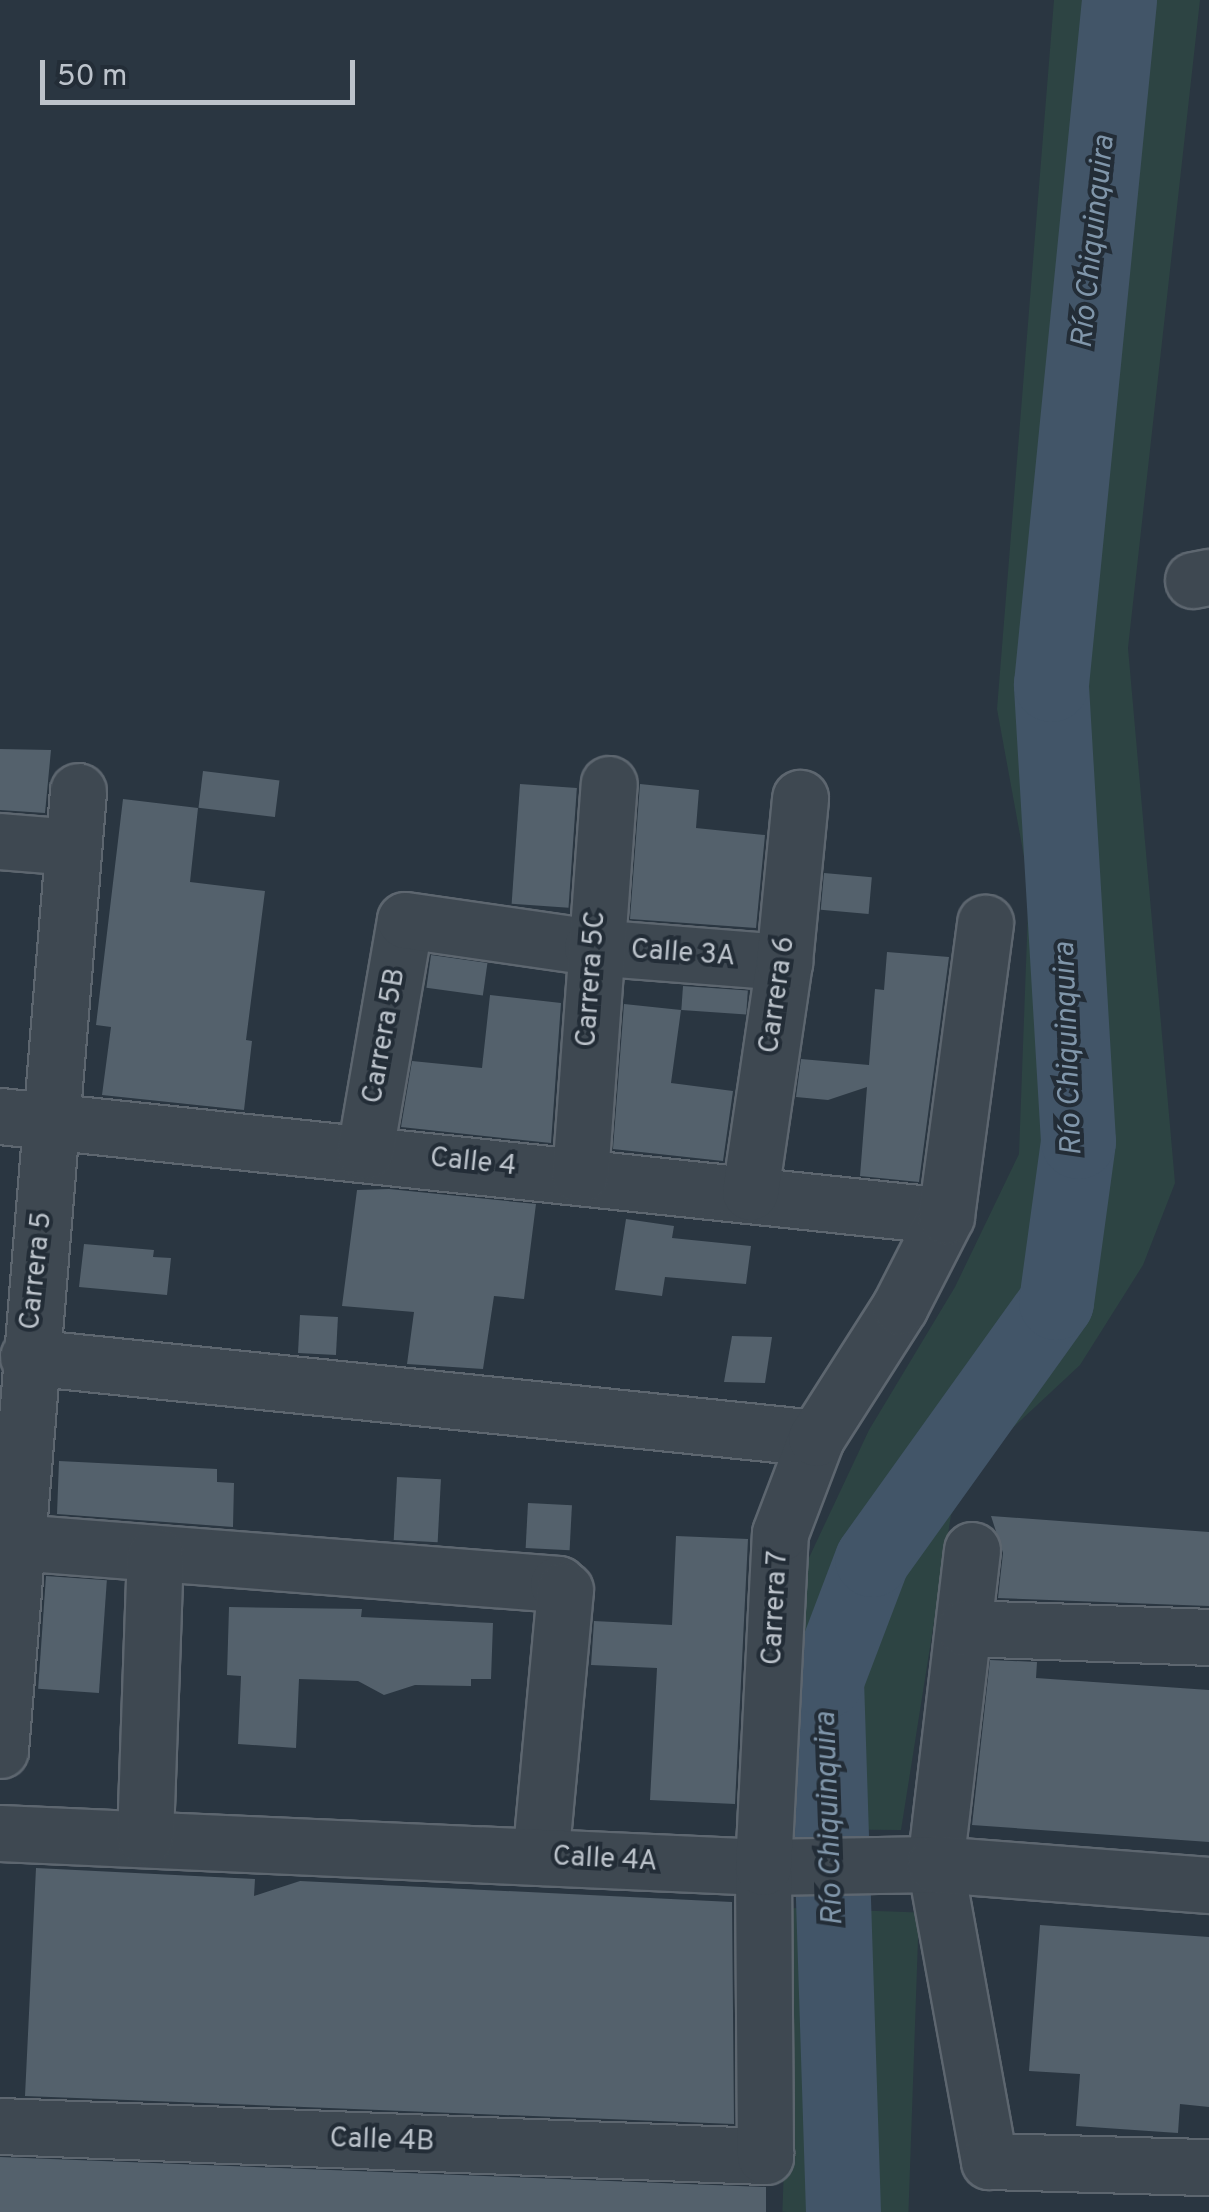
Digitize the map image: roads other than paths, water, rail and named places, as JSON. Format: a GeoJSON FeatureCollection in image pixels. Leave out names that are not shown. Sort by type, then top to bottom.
{"type":"FeatureCollection","features":[{"type":"Feature","properties":{"kind":"street","name":"Carrera 5C"},"geometry":{"type":"LineString","coordinates":[[580,1175],[592,947],[608,784]]}},
{"type":"Feature","properties":{"kind":"street","name":"Carrera 5"},"geometry":{"type":"LineString","coordinates":[[0,1750],[28,1358],[26,1118],[73,847],[78,792]]}},
{"type":"Feature","properties":{"kind":"street","name":"Carrera 6"},"geometry":{"type":"LineString","coordinates":[[750,1192],[784,962],[800,798]]}},
{"type":"Feature","properties":{"kind":"street"},"geometry":{"type":"LineString","coordinates":[[0,841],[73,847]]}},
{"type":"Feature","properties":{"kind":"street","name":"Calle 3A"},"geometry":{"type":"LineString","coordinates":[[404,920],[592,947],[784,962]]}},
{"type":"Feature","properties":{"kind":"street","name":"Carrera 5B"},"geometry":{"type":"LineString","coordinates":[[365,1151],[404,920]]}},
{"type":"Feature","properties":{"kind":"street","name":"Carrera 7"},"geometry":{"type":"LineString","coordinates":[[765,2156],[781,1866],[780,1533],[816,1438],[900,1306],[946,1216],[984,924]]}},
{"type":"Feature","properties":{"kind":"street","name":"Calle 4"},"geometry":{"type":"LineString","coordinates":[[26,1118],[750,1192],[946,1216]]}},
{"type":"Feature","properties":{"kind":"street"},"geometry":{"type":"LineString","coordinates":[[28,1358],[816,1438]]}},
{"type":"Feature","properties":{"kind":"street"},"geometry":{"type":"LineString","coordinates":[[16,1542],[558,1584],[564,1590],[540,1857]]}},
{"type":"Feature","properties":{"kind":"street"},"geometry":{"type":"LineString","coordinates":[[972,1550],[965,1628],[914,1865],[988,2161],[1209,2167]]}},
{"type":"Feature","properties":{"kind":"street"},"geometry":{"type":"LineString","coordinates":[[145,1837],[155,1555]]}},
{"type":"Feature","properties":{"kind":"street"},"geometry":{"type":"LineString","coordinates":[[965,1628],[1209,1637]]}},
{"type":"Feature","properties":{"kind":"street","name":"Calle 4A"},"geometry":{"type":"LineString","coordinates":[[0,1833],[781,1866],[914,1865],[1209,1885]]}},
{"type":"Feature","properties":{"kind":"street","name":"Calle 4B"},"geometry":{"type":"LineString","coordinates":[[0,2126],[765,2156]]}},
{"type":"Feature","properties":{"kind":"waterway","name":"Río Chiquinquira"},"geometry":{"type":"LineString","coordinates":[[843,2212],[826,1680],[872,1559],[1056,1302],[1078,1141],[1051,684],[1119,0]]}}]}
